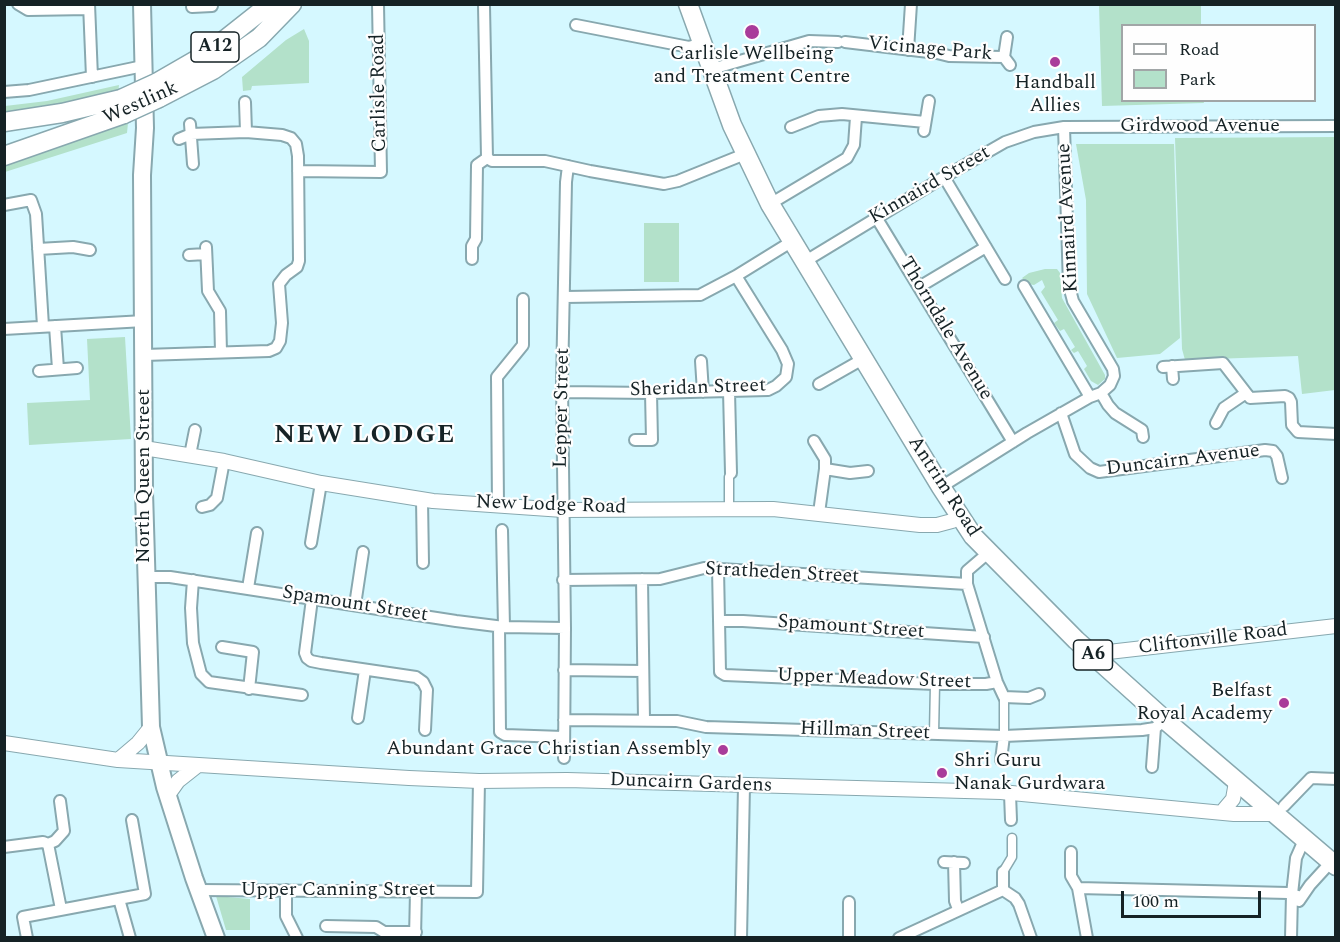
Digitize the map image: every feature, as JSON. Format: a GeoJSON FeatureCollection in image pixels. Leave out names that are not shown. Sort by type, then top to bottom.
{"type":"FeatureCollection","features":[{"type":"Feature","properties":{"kind":"main road","name":"North Queen Street"},"geometry":{"type":"LineString","coordinates":[[142,4],[145,128],[142,175],[145,578],[151,727],[168,795],[216,938]]}},
{"type":"Feature","properties":{"kind":"main road","name":"Westlink"},"geometry":{"type":"LineString","coordinates":[[4,156],[213,70],[259,38],[292,4]]}},
{"type":"Feature","properties":{"kind":"main road"},"geometry":{"type":"LineString","coordinates":[[259,38],[286,22],[308,4]]}},
{"type":"Feature","properties":{"kind":"main road","name":"Antrim Road"},"geometry":{"type":"LineString","coordinates":[[688,4],[745,154],[770,204],[791,242],[973,536],[1160,724],[1236,782],[1279,810],[1304,840],[1333,864]]}},
{"type":"Feature","properties":{"kind":"main road","name":"Westlink"},"geometry":{"type":"LineString","coordinates":[[158,91],[265,8]]}},
{"type":"Feature","properties":{"kind":"main road","name":"Westlink"},"geometry":{"type":"LineString","coordinates":[[4,122],[122,106]]}},
{"type":"Feature","properties":{"kind":"street"},"geometry":{"type":"LineString","coordinates":[[18,4],[28,10],[89,7],[92,77]]}},
{"type":"Feature","properties":{"kind":"street","name":"Carlisle Road"},"geometry":{"type":"LineString","coordinates":[[298,171],[381,172],[378,4]]}},
{"type":"Feature","properties":{"kind":"street"},"geometry":{"type":"LineString","coordinates":[[908,50],[911,4]]}},
{"type":"Feature","properties":{"kind":"street"},"geometry":{"type":"LineString","coordinates":[[192,7],[207,6]]}},
{"type":"Feature","properties":{"kind":"street"},"geometry":{"type":"LineString","coordinates":[[484,6],[487,158]]}},
{"type":"Feature","properties":{"kind":"street"},"geometry":{"type":"LineString","coordinates":[[576,25],[689,47],[702,43]]}},
{"type":"Feature","properties":{"kind":"street","name":"Vicinage Park"},"geometry":{"type":"LineString","coordinates":[[712,69],[809,41],[842,42],[1007,61],[1007,37]]}},
{"type":"Feature","properties":{"kind":"street"},"geometry":{"type":"LineString","coordinates":[[4,92],[29,90],[143,66]]}},
{"type":"Feature","properties":{"kind":"street"},"geometry":{"type":"LineString","coordinates":[[791,127],[819,116],[842,114],[925,127],[929,101]]}},
{"type":"Feature","properties":{"kind":"street"},"geometry":{"type":"LineString","coordinates":[[245,102],[246,132]]}},
{"type":"Feature","properties":{"kind":"street"},"geometry":{"type":"LineString","coordinates":[[770,204],[847,158],[854,145],[856,117]]}},
{"type":"Feature","properties":{"kind":"street","name":"Girdwood Avenue"},"geometry":{"type":"LineString","coordinates":[[1064,127],[1335,126]]}},
{"type":"Feature","properties":{"kind":"street","name":"Kinnaird Street"},"geometry":{"type":"LineString","coordinates":[[804,262],[1005,142],[1034,132],[1064,127]]}},
{"type":"Feature","properties":{"kind":"street","name":"Kinnaird Avenue"},"geometry":{"type":"LineString","coordinates":[[1064,127],[1069,286],[1073,301],[1113,369],[1114,376],[1110,385],[1101,393]]}},
{"type":"Feature","properties":{"kind":"street"},"geometry":{"type":"LineString","coordinates":[[190,129],[193,164]]}},
{"type":"Feature","properties":{"kind":"street"},"geometry":{"type":"LineString","coordinates":[[144,355],[269,351],[276,348],[280,341],[282,323],[279,284],[297,267],[299,261],[298,171],[296,144],[291,138],[282,135],[190,129],[179,139]]}},
{"type":"Feature","properties":{"kind":"street"},"geometry":{"type":"LineString","coordinates":[[487,158],[492,161],[545,160],[621,177],[670,183],[745,154]]}},
{"type":"Feature","properties":{"kind":"street"},"geometry":{"type":"LineString","coordinates":[[472,259],[472,246],[476,239],[477,165],[487,158]]}},
{"type":"Feature","properties":{"kind":"street","name":"Lepper Street"},"geometry":{"type":"LineString","coordinates":[[564,758],[562,392],[568,166]]}},
{"type":"Feature","properties":{"kind":"street"},"geometry":{"type":"LineString","coordinates":[[944,177],[1005,279]]}},
{"type":"Feature","properties":{"kind":"street"},"geometry":{"type":"LineString","coordinates":[[27,187],[36,214],[38,249],[57,369]]}},
{"type":"Feature","properties":{"kind":"street"},"geometry":{"type":"LineString","coordinates":[[4,205],[31,200]]}},
{"type":"Feature","properties":{"kind":"street","name":"Thorndale Avenue"},"geometry":{"type":"LineString","coordinates":[[876,217],[1013,442]]}},
{"type":"Feature","properties":{"kind":"street"},"geometry":{"type":"LineString","coordinates":[[565,297],[700,295],[791,242]]}},
{"type":"Feature","properties":{"kind":"street"},"geometry":{"type":"LineString","coordinates":[[38,249],[73,247],[90,250]]}},
{"type":"Feature","properties":{"kind":"street"},"geometry":{"type":"LineString","coordinates":[[920,288],[986,247]]}},
{"type":"Feature","properties":{"kind":"street"},"geometry":{"type":"LineString","coordinates":[[189,255],[206,251],[208,291],[220,311],[221,352]]}},
{"type":"Feature","properties":{"kind":"street","name":"Sheridan Street"},"geometry":{"type":"LineString","coordinates":[[562,392],[703,392],[768,390],[776,386],[786,377],[788,364],[782,350],[736,276]]}},
{"type":"Feature","properties":{"kind":"street"},"geometry":{"type":"LineString","coordinates":[[1024,286],[1090,397]]}},
{"type":"Feature","properties":{"kind":"street"},"geometry":{"type":"LineString","coordinates":[[498,506],[497,377],[523,345],[523,299]]}},
{"type":"Feature","properties":{"kind":"street"},"geometry":{"type":"LineString","coordinates":[[4,329],[144,321]]}},
{"type":"Feature","properties":{"kind":"street"},"geometry":{"type":"LineString","coordinates":[[819,384],[863,359]]}},
{"type":"Feature","properties":{"kind":"street"},"geometry":{"type":"LineString","coordinates":[[701,361],[703,392]]}},
{"type":"Feature","properties":{"kind":"street"},"geometry":{"type":"LineString","coordinates":[[1173,379],[1168,367],[1223,363],[1250,398],[1285,396],[1289,398],[1292,425],[1298,432],[1335,434]]}},
{"type":"Feature","properties":{"kind":"street"},"geometry":{"type":"LineString","coordinates":[[39,371],[77,368]]}},
{"type":"Feature","properties":{"kind":"street"},"geometry":{"type":"LineString","coordinates":[[729,391],[731,473],[729,508]]}},
{"type":"Feature","properties":{"kind":"street"},"geometry":{"type":"LineString","coordinates":[[635,440],[652,440],[651,393]]}},
{"type":"Feature","properties":{"kind":"street"},"geometry":{"type":"LineString","coordinates":[[941,487],[1061,413],[1101,393],[1115,413],[1142,430],[1143,437]]}},
{"type":"Feature","properties":{"kind":"street"},"geometry":{"type":"LineString","coordinates":[[1231,416],[1218,419],[1224,408],[1246,393]]}},
{"type":"Feature","properties":{"kind":"street","name":"Duncairn Avenue"},"geometry":{"type":"LineString","coordinates":[[1061,413],[1075,454],[1090,468],[1099,472],[1273,450],[1278,456],[1282,478]]}},
{"type":"Feature","properties":{"kind":"street"},"geometry":{"type":"LineString","coordinates":[[190,455],[195,430]]}},
{"type":"Feature","properties":{"kind":"street"},"geometry":{"type":"LineString","coordinates":[[814,441],[825,459],[819,513]]}},
{"type":"Feature","properties":{"kind":"street","name":"New Lodge Road"},"geometry":{"type":"LineString","coordinates":[[144,448],[224,461],[321,483],[422,500],[563,510],[773,509],[920,525],[937,525],[960,516]]}},
{"type":"Feature","properties":{"kind":"street"},"geometry":{"type":"LineString","coordinates":[[202,507],[210,505],[217,498],[224,461]]}},
{"type":"Feature","properties":{"kind":"street"},"geometry":{"type":"LineString","coordinates":[[825,469],[850,473],[868,471]]}},
{"type":"Feature","properties":{"kind":"street"},"geometry":{"type":"LineString","coordinates":[[311,543],[321,483]]}},
{"type":"Feature","properties":{"kind":"street"},"geometry":{"type":"LineString","coordinates":[[422,500],[423,563]]}},
{"type":"Feature","properties":{"kind":"street"},"geometry":{"type":"LineString","coordinates":[[502,530],[500,732],[505,735],[563,737]]}},
{"type":"Feature","properties":{"kind":"street"},"geometry":{"type":"LineString","coordinates":[[248,588],[257,533]]}},
{"type":"Feature","properties":{"kind":"street"},"geometry":{"type":"LineString","coordinates":[[355,605],[363,552]]}},
{"type":"Feature","properties":{"kind":"street"},"geometry":{"type":"LineString","coordinates":[[988,553],[967,572],[967,584],[997,682],[1004,697],[1004,736],[1001,760]]}},
{"type":"Feature","properties":{"kind":"street"},"geometry":{"type":"LineString","coordinates":[[718,568],[719,621]]}},
{"type":"Feature","properties":{"kind":"street","name":"Stratheden Street"},"geometry":{"type":"LineString","coordinates":[[563,580],[660,579],[693,570],[718,568],[967,584]]}},
{"type":"Feature","properties":{"kind":"street","name":"Spamount Street"},"geometry":{"type":"LineString","coordinates":[[145,578],[170,577],[193,580],[501,626],[565,628]]}},
{"type":"Feature","properties":{"kind":"street"},"geometry":{"type":"LineString","coordinates":[[642,579],[644,720]]}},
{"type":"Feature","properties":{"kind":"street"},"geometry":{"type":"LineString","coordinates":[[193,580],[191,608],[194,643],[201,674],[209,682],[302,695]]}},
{"type":"Feature","properties":{"kind":"street"},"geometry":{"type":"LineString","coordinates":[[312,599],[305,652],[307,658],[311,661],[416,677],[423,682],[427,690],[421,723]]}},
{"type":"Feature","properties":{"kind":"street","name":"Spamount Street"},"geometry":{"type":"LineString","coordinates":[[719,621],[984,637]]}},
{"type":"Feature","properties":{"kind":"street","name":"Upper Meadow Street"},"geometry":{"type":"LineString","coordinates":[[719,621],[720,672],[726,675],[935,684],[997,682]]}},
{"type":"Feature","properties":{"kind":"street","name":"Cliftonville Road"},"geometry":{"type":"LineString","coordinates":[[1091,654],[1335,626]]}},
{"type":"Feature","properties":{"kind":"street"},"geometry":{"type":"LineString","coordinates":[[222,647],[253,652],[255,690]]}},
{"type":"Feature","properties":{"kind":"street"},"geometry":{"type":"LineString","coordinates":[[358,718],[365,670]]}},
{"type":"Feature","properties":{"kind":"street"},"geometry":{"type":"LineString","coordinates":[[564,670],[643,671]]}},
{"type":"Feature","properties":{"kind":"street"},"geometry":{"type":"LineString","coordinates":[[934,734],[935,684]]}},
{"type":"Feature","properties":{"kind":"street"},"geometry":{"type":"LineString","coordinates":[[1004,697],[1029,698],[1040,694]]}},
{"type":"Feature","properties":{"kind":"street","name":"Hillman Street"},"geometry":{"type":"LineString","coordinates":[[564,720],[677,721],[706,728],[1004,736],[1112,732],[1160,724]]}},
{"type":"Feature","properties":{"kind":"street"},"geometry":{"type":"LineString","coordinates":[[1152,767],[1160,724]]}},
{"type":"Feature","properties":{"kind":"street"},"geometry":{"type":"LineString","coordinates":[[118,760],[138,743],[151,727]]}},
{"type":"Feature","properties":{"kind":"street","name":"Duncairn Gardens"},"geometry":{"type":"LineString","coordinates":[[4,744],[118,760],[479,781],[567,780],[1010,794],[1234,814],[1279,810]]}},
{"type":"Feature","properties":{"kind":"street"},"geometry":{"type":"LineString","coordinates":[[168,795],[178,781],[197,766]]}},
{"type":"Feature","properties":{"kind":"street"},"geometry":{"type":"LineString","coordinates":[[1279,810],[1311,778],[1335,779]]}},
{"type":"Feature","properties":{"kind":"street","name":"Upper Canning Street"},"geometry":{"type":"LineString","coordinates":[[198,890],[477,892],[479,781]]}},
{"type":"Feature","properties":{"kind":"street"},"geometry":{"type":"LineString","coordinates":[[1222,812],[1233,799],[1236,782]]}},
{"type":"Feature","properties":{"kind":"street"},"geometry":{"type":"LineString","coordinates":[[741,938],[744,786]]}},
{"type":"Feature","properties":{"kind":"street"},"geometry":{"type":"LineString","coordinates":[[1010,794],[1011,820]]}},
{"type":"Feature","properties":{"kind":"street"},"geometry":{"type":"LineString","coordinates":[[4,847],[43,842],[48,844],[55,841],[64,831],[60,801]]}},
{"type":"Feature","properties":{"kind":"street"},"geometry":{"type":"LineString","coordinates":[[27,938],[22,917],[146,894],[132,820]]}},
{"type":"Feature","properties":{"kind":"street"},"geometry":{"type":"LineString","coordinates":[[1003,890],[1003,872],[1012,857],[1012,838]]}},
{"type":"Feature","properties":{"kind":"street"},"geometry":{"type":"LineString","coordinates":[[1291,938],[1292,916],[1297,895],[1294,877],[1298,853],[1304,840]]}},
{"type":"Feature","properties":{"kind":"street"},"geometry":{"type":"LineString","coordinates":[[48,844],[61,909]]}},
{"type":"Feature","properties":{"kind":"street"},"geometry":{"type":"LineString","coordinates":[[1071,852],[1071,876],[1078,888],[1087,938]]}},
{"type":"Feature","properties":{"kind":"street"},"geometry":{"type":"LineString","coordinates":[[954,862],[955,901],[958,909]]}},
{"type":"Feature","properties":{"kind":"street"},"geometry":{"type":"LineString","coordinates":[[1078,888],[1297,895],[1333,864]]}},
{"type":"Feature","properties":{"kind":"street"},"geometry":{"type":"LineString","coordinates":[[1294,877],[1310,885]]}},
{"type":"Feature","properties":{"kind":"street"},"geometry":{"type":"LineString","coordinates":[[286,890],[286,916],[297,938]]}},
{"type":"Feature","properties":{"kind":"street"},"geometry":{"type":"LineString","coordinates":[[899,938],[1003,890]]}},
{"type":"Feature","properties":{"kind":"street"},"geometry":{"type":"LineString","coordinates":[[1003,890],[1015,897],[1031,938]]}},
{"type":"Feature","properties":{"kind":"street"},"geometry":{"type":"LineString","coordinates":[[326,926],[376,927],[384,932],[416,935],[416,891]]}},
{"type":"Feature","properties":{"kind":"street"},"geometry":{"type":"LineString","coordinates":[[119,898],[130,938]]}},
{"type":"Feature","properties":{"kind":"street"},"geometry":{"type":"LineString","coordinates":[[849,902],[849,938]]}},
{"type":"Feature","properties":{"kind":"green space"},"geometry":{"type":"Polygon","coordinates":[[[1099,5],[1201,5],[1201,24],[1121,24],[1121,102],[1204,103],[1102,106],[1099,5]]]}},
{"type":"Feature","properties":{"kind":"green space"},"geometry":{"type":"Polygon","coordinates":[[[304,29],[309,41],[309,83],[252,86],[251,90],[243,91],[242,77],[286,40],[304,29]]]}},
{"type":"Feature","properties":{"kind":"green space"},"geometry":{"type":"Polygon","coordinates":[[[119,85],[118,93],[5,112],[5,106],[47,101],[119,85]]]}},
{"type":"Feature","properties":{"kind":"green space"},"geometry":{"type":"Polygon","coordinates":[[[128,123],[127,133],[5,172],[4,165],[128,123]]]}},
{"type":"Feature","properties":{"kind":"green space"},"geometry":{"type":"Polygon","coordinates":[[[1335,137],[1335,390],[1302,394],[1298,356],[1185,360],[1182,349],[1175,138],[1335,137]]]}},
{"type":"Feature","properties":{"kind":"green space"},"geometry":{"type":"Polygon","coordinates":[[[1076,144],[1174,144],[1180,338],[1160,354],[1117,358],[1087,294],[1086,200],[1076,144]]]}},
{"type":"Feature","properties":{"kind":"green space"},"geometry":{"type":"Polygon","coordinates":[[[644,223],[679,223],[679,282],[644,282],[644,223]]]}},
{"type":"Feature","properties":{"kind":"green space"},"geometry":{"type":"Polygon","coordinates":[[[1057,269],[1060,273],[1062,298],[1105,375],[1105,379],[1098,385],[1091,381],[1084,369],[1087,366],[1078,351],[1074,353],[1071,350],[1075,347],[1064,329],[1060,331],[1054,323],[1058,320],[1041,292],[1045,287],[1042,280],[1034,285],[1028,284],[1022,278],[1029,273],[1057,269]]]}},
{"type":"Feature","properties":{"kind":"green space"},"geometry":{"type":"Polygon","coordinates":[[[125,337],[131,439],[29,445],[27,403],[90,400],[87,339],[125,337]]]}},
{"type":"Feature","properties":{"kind":"green space"},"geometry":{"type":"Polygon","coordinates":[[[216,896],[250,899],[250,930],[226,930],[216,896]]]}},
{"type":"Feature","properties":{"kind":"place","name":"Carlisle Wellbeing and Treatment Centre"},"geometry":{"type":"Point","coordinates":[752,32]}},
{"type":"Feature","properties":{"kind":"place","name":"Handball Allies"},"geometry":{"type":"Point","coordinates":[1055,62]}},
{"type":"Feature","properties":{"kind":"place","name":"Belfast Royal Academy"},"geometry":{"type":"Point","coordinates":[1284,703]}},
{"type":"Feature","properties":{"kind":"place","name":"Abundant Grace Christian Assembly"},"geometry":{"type":"Point","coordinates":[723,750]}},
{"type":"Feature","properties":{"kind":"place","name":"Shri Guru Nanak Gurdwara"},"geometry":{"type":"Point","coordinates":[942,773]}},
{"type":"Feature","properties":{"kind":"district","name":"NEW LODGE"},"geometry":{"type":"Point","coordinates":[365,437]}}]}
